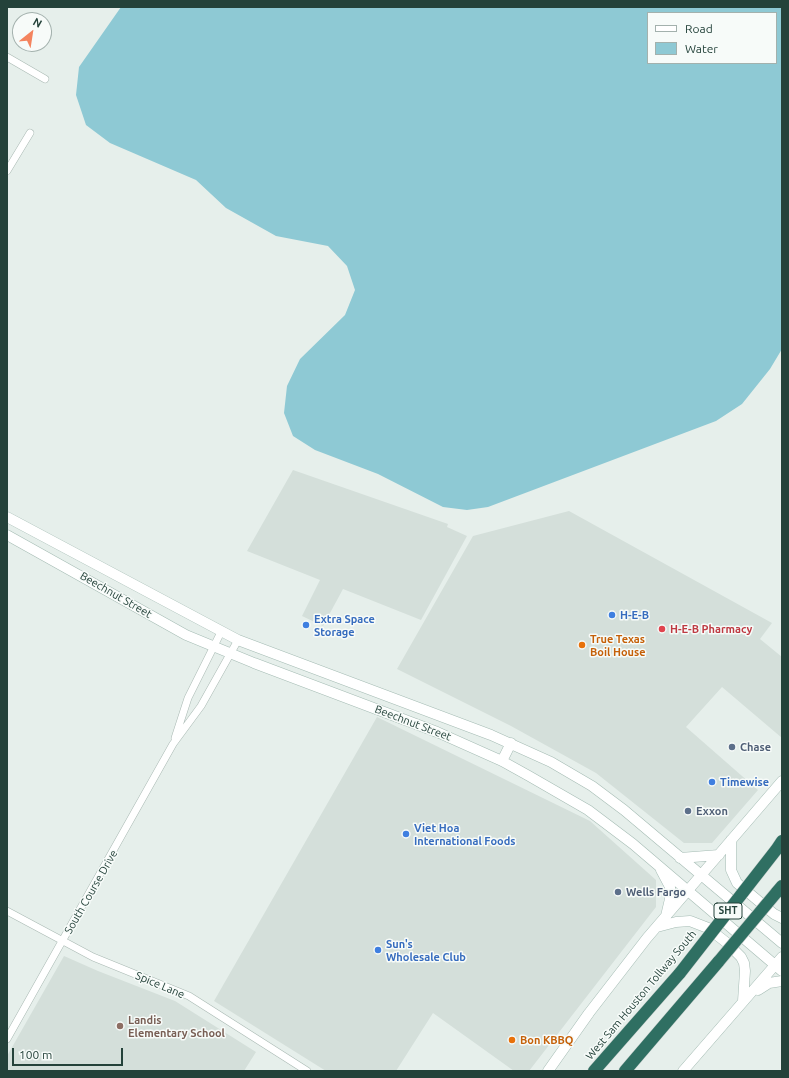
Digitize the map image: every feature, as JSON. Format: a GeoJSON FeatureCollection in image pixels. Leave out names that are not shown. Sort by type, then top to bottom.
{"type":"FeatureCollection","features":[{"type":"Feature","properties":{"kind":"highway","name":"West Sam Houston Tollway South"},"geometry":{"type":"LineString","coordinates":[[594,1071],[680,973],[779,846]]}},
{"type":"Feature","properties":{"kind":"highway","name":"SHT"},"geometry":{"type":"LineString","coordinates":[[626,1071],[779,890]]}},
{"type":"Feature","properties":{"kind":"main road","name":"Beechnut Street"},"geometry":{"type":"LineString","coordinates":[[7,517],[238,640],[511,742],[551,762],[592,786],[624,810],[782,943]]}},
{"type":"Feature","properties":{"kind":"main road","name":"Beechnut Street"},"geometry":{"type":"LineString","coordinates":[[7,535],[65,566],[186,635],[212,647],[437,732],[502,761],[588,810],[656,864],[778,968]]}},
{"type":"Feature","properties":{"kind":"main road"},"geometry":{"type":"LineString","coordinates":[[65,566],[74,552]]}},
{"type":"Feature","properties":{"kind":"main road"},"geometry":{"type":"LineString","coordinates":[[386,712],[390,697]]}},
{"type":"Feature","properties":{"kind":"main road"},"geometry":{"type":"LineString","coordinates":[[502,761],[511,742]]}},
{"type":"Feature","properties":{"kind":"main road"},"geometry":{"type":"LineString","coordinates":[[548,1071],[589,1013],[657,927],[782,781]]}},
{"type":"Feature","properties":{"kind":"main road"},"geometry":{"type":"LineString","coordinates":[[732,840],[731,870],[737,884],[774,914],[782,918]]}},
{"type":"Feature","properties":{"kind":"main road"},"geometry":{"type":"LineString","coordinates":[[680,858],[719,855]]}},
{"type":"Feature","properties":{"kind":"main road"},"geometry":{"type":"LineString","coordinates":[[656,864],[670,887],[670,899],[666,917]]}},
{"type":"Feature","properties":{"kind":"main road"},"geometry":{"type":"LineString","coordinates":[[657,927],[676,922],[690,921],[708,928],[740,957],[744,963],[745,972],[743,1000]]}},
{"type":"Feature","properties":{"kind":"main road"},"geometry":{"type":"LineString","coordinates":[[682,1071],[743,1000],[778,968],[782,957]]}},
{"type":"Feature","properties":{"kind":"main road"},"geometry":{"type":"LineString","coordinates":[[743,1000],[769,983],[782,981]]}},
{"type":"Feature","properties":{"kind":"street"},"geometry":{"type":"LineString","coordinates":[[7,57],[45,79]]}},
{"type":"Feature","properties":{"kind":"street"},"geometry":{"type":"LineString","coordinates":[[7,171],[30,133]]}},
{"type":"Feature","properties":{"kind":"street","name":"South Course Drive"},"geometry":{"type":"LineString","coordinates":[[173,744],[188,698],[212,647],[221,632]]}},
{"type":"Feature","properties":{"kind":"street","name":"South Course Drive"},"geometry":{"type":"LineString","coordinates":[[7,1039],[173,744],[201,706],[238,640]]}},
{"type":"Feature","properties":{"kind":"street","name":"Spice Lane"},"geometry":{"type":"LineString","coordinates":[[7,911],[92,957],[188,996],[307,1071]]}},
{"type":"Feature","properties":{"kind":"shaded area"},"geometry":{"type":"Polygon","coordinates":[[[293,470],[448,524],[447,527],[467,536],[421,620],[343,589],[323,626],[302,616],[320,580],[247,551],[293,470]]]}},
{"type":"Feature","properties":{"kind":"shaded area"},"geometry":{"type":"Polygon","coordinates":[[[569,511],[772,623],[760,639],[782,657],[782,738],[722,687],[686,727],[758,790],[712,843],[684,843],[596,773],[511,726],[397,669],[473,536],[569,511]]]}},
{"type":"Feature","properties":{"kind":"shaded area"},"geometry":{"type":"Polygon","coordinates":[[[377,717],[590,821],[656,880],[656,907],[529,1071],[514,1071],[433,1013],[396,1071],[326,1071],[214,1001],[377,717]]]}},
{"type":"Feature","properties":{"kind":"shaded area","name":"Landis Elementary School"},"geometry":{"type":"Polygon","coordinates":[[[64,956],[175,1001],[256,1052],[244,1071],[7,1071],[7,1056],[64,956]]]}},
{"type":"Feature","properties":{"kind":"water"},"geometry":{"type":"Polygon","coordinates":[[[121,7],[782,7],[782,349],[770,369],[742,404],[716,421],[488,507],[467,510],[443,507],[378,474],[315,450],[293,436],[284,413],[287,386],[300,359],[345,315],[355,290],[347,266],[328,246],[276,236],[226,208],[196,180],[110,143],[86,125],[76,95],[79,67],[121,7]]]}},
{"type":"Feature","properties":{"kind":"place","name":"H-E-B"},"geometry":{"type":"Point","coordinates":[612,615]}},
{"type":"Feature","properties":{"kind":"place","name":"Extra Space Storage"},"geometry":{"type":"Point","coordinates":[306,625]}},
{"type":"Feature","properties":{"kind":"place","name":"H-E-B Pharmacy"},"geometry":{"type":"Point","coordinates":[662,629]}},
{"type":"Feature","properties":{"kind":"place","name":"True Texas Boil House"},"geometry":{"type":"Point","coordinates":[582,645]}},
{"type":"Feature","properties":{"kind":"place","name":"Chase"},"geometry":{"type":"Point","coordinates":[732,747]}},
{"type":"Feature","properties":{"kind":"place","name":"Timewise"},"geometry":{"type":"Point","coordinates":[712,782]}},
{"type":"Feature","properties":{"kind":"place","name":"Exxon"},"geometry":{"type":"Point","coordinates":[688,811]}},
{"type":"Feature","properties":{"kind":"place","name":"Viet Hoa International Foods"},"geometry":{"type":"Point","coordinates":[406,834]}},
{"type":"Feature","properties":{"kind":"place","name":"Wells Fargo"},"geometry":{"type":"Point","coordinates":[618,892]}},
{"type":"Feature","properties":{"kind":"place","name":"Sun's Wholesale Club"},"geometry":{"type":"Point","coordinates":[378,950]}},
{"type":"Feature","properties":{"kind":"place","name":"Landis Elementary School"},"geometry":{"type":"Point","coordinates":[120,1026]}},
{"type":"Feature","properties":{"kind":"place","name":"Bon KBBQ"},"geometry":{"type":"Point","coordinates":[512,1040]}}]}
